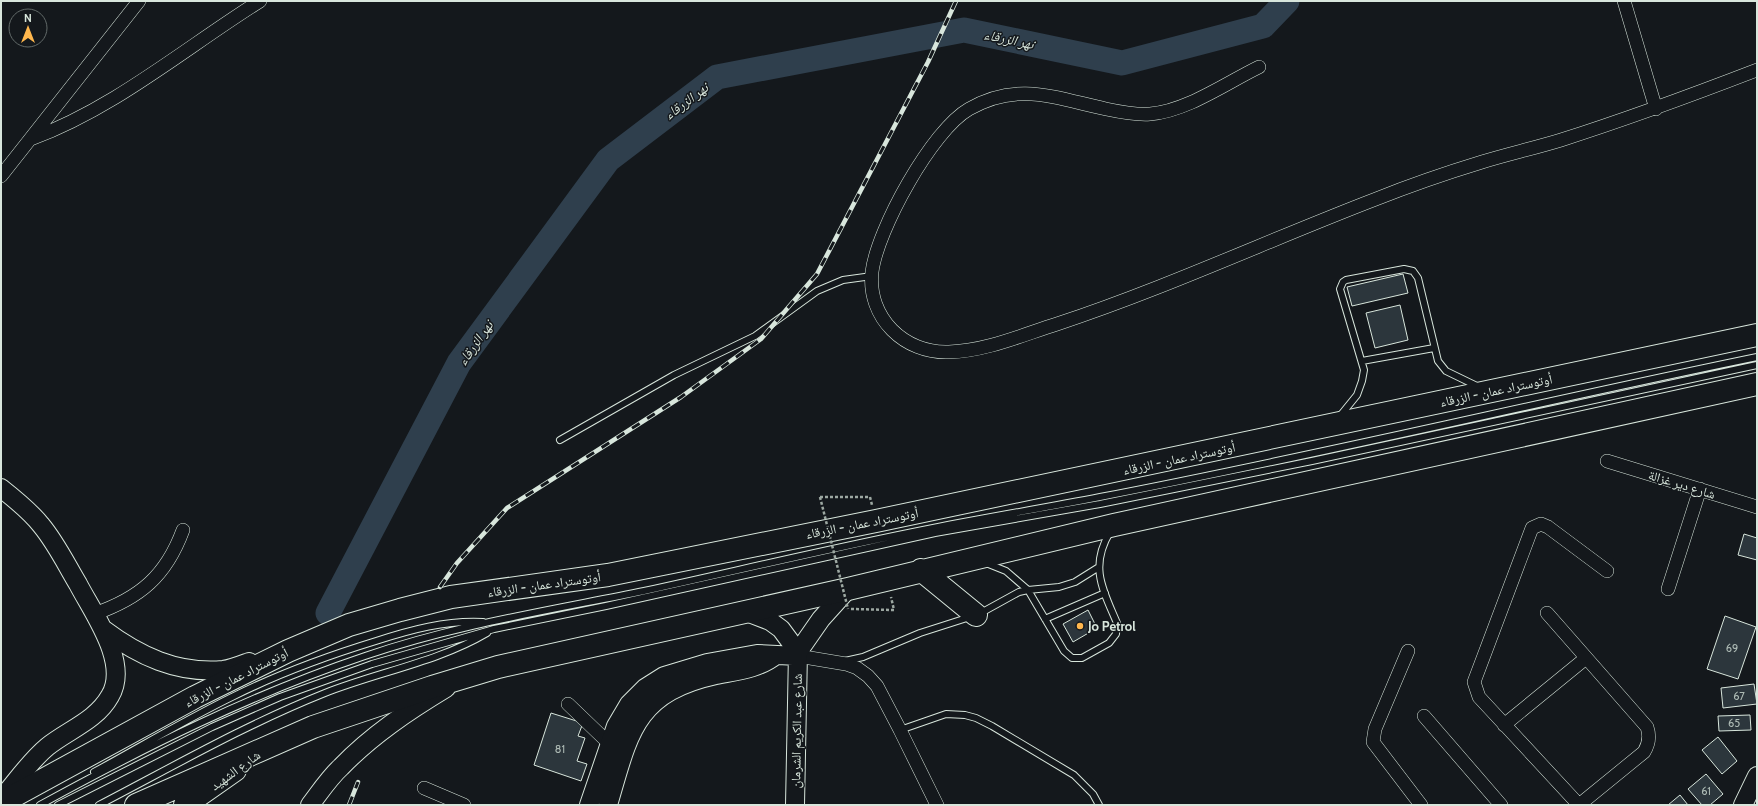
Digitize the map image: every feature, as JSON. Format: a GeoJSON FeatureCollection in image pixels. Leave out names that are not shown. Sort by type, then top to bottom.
{"type":"FeatureCollection","features":[{"type":"Feature","properties":{"kind":"highway","name":"أوتوستراد عمان - الزرقاء"},"geometry":{"type":"LineString","coordinates":[[1,803],[195,697],[288,651],[349,625],[400,610],[451,597],[608,574],[1048,485],[1757,335]]}},
{"type":"Feature","properties":{"kind":"highway"},"geometry":{"type":"LineString","coordinates":[[136,805],[312,727],[498,667],[744,611],[848,599],[921,570],[1114,525],[1757,384]]}},
{"type":"Feature","properties":{"kind":"highway"},"geometry":{"type":"LineString","coordinates":[[921,570],[976,615]]}},
{"type":"Feature","properties":{"kind":"highway","name":"شارع الشهيد"},"geometry":{"type":"LineString","coordinates":[[185,805],[265,748]]}},
{"type":"Feature","properties":{"kind":"street"},"geometry":{"type":"LineString","coordinates":[[1,176],[15,156],[31,139],[139,1]]}},
{"type":"Feature","properties":{"kind":"street"},"geometry":{"type":"LineString","coordinates":[[31,139],[61,128],[109,100],[260,1]]}},
{"type":"Feature","properties":{"kind":"street"},"geometry":{"type":"LineString","coordinates":[[1624,1],[1656,109]]}},
{"type":"Feature","properties":{"kind":"street"},"geometry":{"type":"LineString","coordinates":[[1258,67],[1181,107],[1154,113],[1122,112],[1029,92],[1006,94],[984,101],[970,108],[946,127],[917,168],[904,191],[882,240],[874,263],[872,276],[878,309],[890,328],[908,343],[929,352],[974,350],[1111,306],[1410,186],[1656,109],[1757,70]]}},
{"type":"Feature","properties":{"kind":"street"},"geometry":{"type":"LineString","coordinates":[[1,162],[15,156]]}},
{"type":"Feature","properties":{"kind":"street","name":"شارع دير غزالة"},"geometry":{"type":"LineString","coordinates":[[1607,461],[1757,507]]}},
{"type":"Feature","properties":{"kind":"street"},"geometry":{"type":"LineString","coordinates":[[1,488],[21,504],[41,524],[57,548],[103,629],[116,668],[114,686],[111,695],[92,716],[36,757],[1,799]]}},
{"type":"Feature","properties":{"kind":"street"},"geometry":{"type":"LineString","coordinates":[[1668,589],[1700,489]]}},
{"type":"Feature","properties":{"kind":"street"},"geometry":{"type":"LineString","coordinates":[[1547,613],[1646,727],[1649,739],[1644,752],[1579,805],[1479,697],[1474,682],[1532,528],[1541,524],[1548,527],[1607,571]]}},
{"type":"Feature","properties":{"kind":"street"},"geometry":{"type":"LineString","coordinates":[[94,614],[127,601],[156,578],[176,547],[183,530]]}},
{"type":"Feature","properties":{"kind":"street"},"geometry":{"type":"LineString","coordinates":[[798,654],[821,619],[848,599]]}},
{"type":"Feature","properties":{"kind":"street"},"geometry":{"type":"LineString","coordinates":[[744,611],[758,615],[781,629],[798,654]]}},
{"type":"Feature","properties":{"kind":"street"},"geometry":{"type":"LineString","coordinates":[[103,629],[135,651],[151,659],[187,669],[224,670],[288,651]]}},
{"type":"Feature","properties":{"kind":"street"},"geometry":{"type":"LineString","coordinates":[[1408,651],[1375,729],[1373,742],[1421,805]]}},
{"type":"Feature","properties":{"kind":"street"},"geometry":{"type":"LineString","coordinates":[[590,805],[616,750],[632,730],[639,718],[658,698],[670,690],[691,682],[761,664],[776,654],[798,654],[835,661],[857,668],[868,676],[877,686],[936,805]]}},
{"type":"Feature","properties":{"kind":"street","name":"شارع عبد الكريم الشرمان"},"geometry":{"type":"LineString","coordinates":[[795,805],[798,654]]}},
{"type":"Feature","properties":{"kind":"street"},"geometry":{"type":"LineString","coordinates":[[1504,725],[1586,658]]}},
{"type":"Feature","properties":{"kind":"street"},"geometry":{"type":"LineString","coordinates":[[310,805],[340,768],[369,740],[401,716],[462,678]]}},
{"type":"Feature","properties":{"kind":"street"},"geometry":{"type":"LineString","coordinates":[[568,704],[616,750]]}},
{"type":"Feature","properties":{"kind":"street"},"geometry":{"type":"LineString","coordinates":[[1424,716],[1501,805]]}},
{"type":"Feature","properties":{"kind":"street"},"geometry":{"type":"LineString","coordinates":[[608,805],[616,750]]}},
{"type":"Feature","properties":{"kind":"street"},"geometry":{"type":"LineString","coordinates":[[1743,805],[1757,776]]}},
{"type":"Feature","properties":{"kind":"street"},"geometry":{"type":"LineString","coordinates":[[424,788],[464,805]]}},
{"type":"Feature","properties":{"kind":"lane"},"geometry":{"type":"LineString","coordinates":[[1332,425],[1351,404],[1360,388],[1363,375],[1362,362],[1340,289],[1341,285],[1346,280],[1404,269],[1413,271],[1418,278],[1438,361],[1446,371],[1489,392]]}},
{"type":"Feature","properties":{"kind":"lane"},"geometry":{"type":"LineString","coordinates":[[560,440],[674,375],[756,336],[817,291],[843,280],[872,276]]}},
{"type":"Feature","properties":{"kind":"lane"},"geometry":{"type":"LineString","coordinates":[[1362,362],[1434,348]]}},
{"type":"Feature","properties":{"kind":"lane"},"geometry":{"type":"LineString","coordinates":[[40,805],[123,761],[242,703],[277,688],[368,654],[423,638],[490,622],[935,527],[1106,496],[1399,436],[1757,357]]}},
{"type":"Feature","properties":{"kind":"lane"},"geometry":{"type":"LineString","coordinates":[[58,805],[178,743],[280,697],[372,664],[494,629],[606,606],[935,533],[1100,504],[1312,461],[1757,365]]}},
{"type":"Feature","properties":{"kind":"lane"},"geometry":{"type":"LineString","coordinates":[[976,558],[1006,570],[1028,590],[1067,655],[1072,658],[1082,658],[1109,643],[1116,634],[1117,623],[1100,580],[1099,566],[1103,543],[1114,525]]}},
{"type":"Feature","properties":{"kind":"lane"},"geometry":{"type":"LineString","coordinates":[[835,661],[863,657],[920,633],[976,615],[1013,595],[1028,590],[1059,587],[1075,582],[1099,566]]}},
{"type":"Feature","properties":{"kind":"lane"},"geometry":{"type":"LineString","coordinates":[[1045,619],[1105,593]]}},
{"type":"Feature","properties":{"kind":"lane"},"geometry":{"type":"LineString","coordinates":[[32,805],[233,697],[319,661],[392,636],[431,626],[459,622],[490,622]]}},
{"type":"Feature","properties":{"kind":"lane"},"geometry":{"type":"LineString","coordinates":[[99,805],[271,716],[356,682],[455,649],[494,629]]}},
{"type":"Feature","properties":{"kind":"lane"},"geometry":{"type":"LineString","coordinates":[[900,730],[946,714],[966,715],[976,718],[1074,775],[1093,794],[1099,805]]}},
{"type":"Feature","properties":{"kind":"path"},"geometry":{"type":"LineString","coordinates":[[870,497],[820,497],[848,599],[894,610]]}},
{"type":"Feature","properties":{"kind":"building"},"geometry":{"type":"Polygon","coordinates":[[[1403,274],[1408,293],[1352,306],[1347,287],[1403,274]]]}},
{"type":"Feature","properties":{"kind":"building"},"geometry":{"type":"Polygon","coordinates":[[[1400,305],[1408,340],[1375,348],[1366,313],[1400,305]]]}},
{"type":"Feature","properties":{"kind":"building"},"geometry":{"type":"Polygon","coordinates":[[[1744,534],[1757,538],[1757,560],[1738,555],[1744,534]]]}},
{"type":"Feature","properties":{"kind":"building","name":"Jo Petrol"},"geometry":{"type":"Polygon","coordinates":[[[1088,610],[1097,628],[1073,642],[1063,624],[1088,610]]]}},
{"type":"Feature","properties":{"kind":"building"},"geometry":{"type":"Polygon","coordinates":[[[1725,616],[1756,627],[1738,679],[1707,669],[1725,616]]]}},
{"type":"Feature","properties":{"kind":"building"},"geometry":{"type":"Polygon","coordinates":[[[1754,684],[1757,704],[1723,708],[1721,688],[1754,684]]]}},
{"type":"Feature","properties":{"kind":"building"},"geometry":{"type":"Polygon","coordinates":[[[551,713],[583,723],[578,736],[585,738],[577,761],[587,764],[581,781],[534,765],[551,713]]]}},
{"type":"Feature","properties":{"kind":"building"},"geometry":{"type":"Polygon","coordinates":[[[1750,715],[1751,730],[1719,731],[1718,716],[1750,715]]]}},
{"type":"Feature","properties":{"kind":"building"},"geometry":{"type":"Polygon","coordinates":[[[1718,737],[1737,761],[1722,774],[1702,750],[1718,737]]]}},
{"type":"Feature","properties":{"kind":"building"},"geometry":{"type":"Polygon","coordinates":[[[1706,774],[1723,794],[1710,805],[1702,805],[1688,789],[1706,774]]]}},
{"type":"Feature","properties":{"kind":"building"},"geometry":{"type":"Polygon","coordinates":[[[1680,795],[1688,805],[1668,805],[1680,795]]]}},
{"type":"Feature","properties":{"kind":"waterway","name":"نهر الزرقاء"},"geometry":{"type":"LineString","coordinates":[[328,613],[459,363],[608,160],[717,77],[964,30],[1122,63],[1263,26],[1287,1]]}},
{"type":"Feature","properties":{"kind":"railway"},"geometry":{"type":"LineString","coordinates":[[440,587],[457,563],[507,508],[681,397],[761,339],[817,274],[928,62],[956,1]]}},
{"type":"Feature","properties":{"kind":"railway"},"geometry":{"type":"LineString","coordinates":[[349,805],[358,782]]}},
{"type":"Feature","properties":{"kind":"place","name":"Jo Petrol"},"geometry":{"type":"Point","coordinates":[1080,626]}}]}
